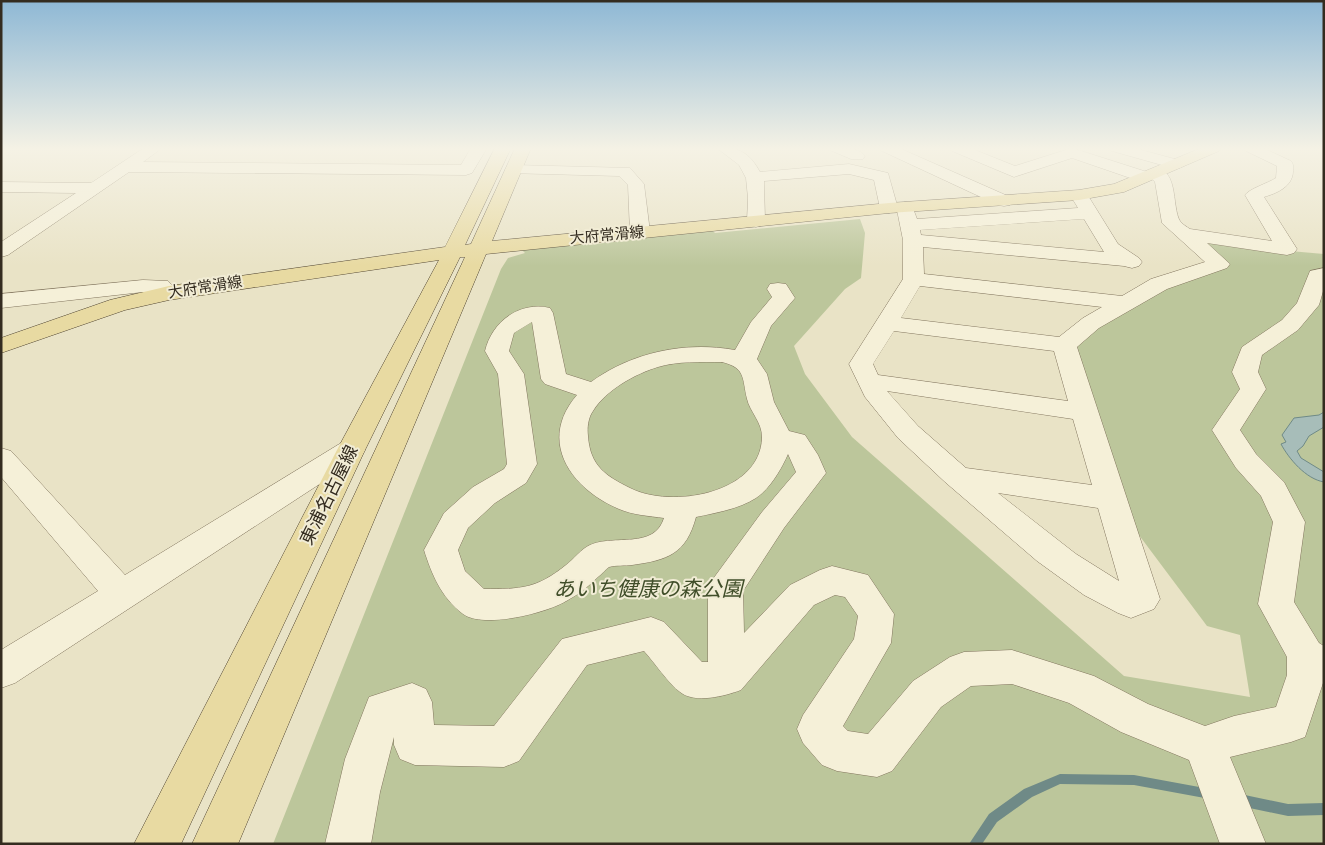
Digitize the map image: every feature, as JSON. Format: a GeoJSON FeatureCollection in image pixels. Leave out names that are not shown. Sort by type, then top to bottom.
{"type":"FeatureCollection","features":[{"type":"Feature","properties":{"kind":"main road","name":"東浦名古屋線"},"geometry":{"type":"LineString","coordinates":[[214,844],[465,252],[497,187]]}},
{"type":"Feature","properties":{"kind":"main road","name":"大府常滑線"},"geometry":{"type":"LineString","coordinates":[[1,346],[118,305],[169,293],[278,276],[522,243],[756,221],[904,220],[1004,201],[1079,195],[1119,187]]}},
{"type":"Feature","properties":{"kind":"main road","name":"東浦名古屋線"},"geometry":{"type":"LineString","coordinates":[[156,844],[351,450],[465,252]]}},
{"type":"Feature","properties":{"kind":"street"},"geometry":{"type":"LineString","coordinates":[[41,187],[94,188]]}},
{"type":"Feature","properties":{"kind":"street"},"geometry":{"type":"LineString","coordinates":[[636,187],[640,232]]}},
{"type":"Feature","properties":{"kind":"street"},"geometry":{"type":"LineString","coordinates":[[756,221],[759,195],[757,187]]}},
{"type":"Feature","properties":{"kind":"street"},"geometry":{"type":"LineString","coordinates":[[887,187],[904,220],[914,279],[861,364],[879,400],[897,420],[957,477],[1078,575],[1108,594],[1131,603],[1142,599],[1064,344]]}},
{"type":"Feature","properties":{"kind":"street"},"geometry":{"type":"LineString","coordinates":[[974,187],[1004,201]]}},
{"type":"Feature","properties":{"kind":"street"},"geometry":{"type":"LineString","coordinates":[[888,323],[1064,344],[1091,323],[1159,284],[1220,264],[1171,223],[1164,187]]}},
{"type":"Feature","properties":{"kind":"street"},"geometry":{"type":"LineString","coordinates":[[1183,234],[1287,249],[1254,195],[1273,187]]}},
{"type":"Feature","properties":{"kind":"street"},"geometry":{"type":"LineString","coordinates":[[1,251],[94,188]]}},
{"type":"Feature","properties":{"kind":"street"},"geometry":{"type":"LineString","coordinates":[[1079,195],[1111,248],[1159,284]]}},
{"type":"Feature","properties":{"kind":"street"},"geometry":{"type":"LineString","coordinates":[[904,220],[1089,213]]}},
{"type":"Feature","properties":{"kind":"street"},"geometry":{"type":"LineString","coordinates":[[904,220],[1129,260]]}},
{"type":"Feature","properties":{"kind":"street"},"geometry":{"type":"LineString","coordinates":[[1211,760],[1234,736],[1291,723],[1306,675],[1315,660],[1276,604],[1289,522],[1273,490],[1246,461],[1226,430],[1253,389],[1245,372],[1251,352],[1290,325],[1308,306],[1317,275],[1324,274]]}},
{"type":"Feature","properties":{"kind":"street"},"geometry":{"type":"LineString","coordinates":[[914,279],[1124,303]]}},
{"type":"Feature","properties":{"kind":"street"},"geometry":{"type":"LineString","coordinates":[[1,301],[143,286],[160,286],[169,293]]}},
{"type":"Feature","properties":{"kind":"street"},"geometry":{"type":"LineString","coordinates":[[744,361],[750,340],[768,312],[784,298],[778,289]]}},
{"type":"Feature","properties":{"kind":"street"},"geometry":{"type":"LineString","coordinates":[[595,392],[554,379],[537,314],[512,322],[502,331],[497,351],[511,374],[522,464],[514,476],[484,495],[456,521],[441,550],[451,579],[476,604],[538,599],[566,584],[586,569],[600,554],[639,551],[666,543],[679,524],[684,508]]}},
{"type":"Feature","properties":{"kind":"street"},"geometry":{"type":"LineString","coordinates":[[722,355],[744,361],[752,369],[758,382],[757,391],[763,407],[775,428],[774,456],[747,489],[728,497],[684,508],[632,502],[612,492],[586,473],[576,452],[574,438],[579,410],[595,392],[614,378],[639,365],[667,356],[722,355]]}},
{"type":"Feature","properties":{"kind":"street"},"geometry":{"type":"LineString","coordinates":[[869,381],[1085,412]]}},
{"type":"Feature","properties":{"kind":"street"},"geometry":{"type":"LineString","coordinates":[[727,678],[725,589],[773,520],[811,473],[804,455],[795,442],[776,438]]}},
{"type":"Feature","properties":{"kind":"street"},"geometry":{"type":"LineString","coordinates":[[1,671],[351,450]]}},
{"type":"Feature","properties":{"kind":"street"},"geometry":{"type":"LineString","coordinates":[[1,458],[122,595]]}},
{"type":"Feature","properties":{"kind":"street"},"geometry":{"type":"LineString","coordinates":[[957,477],[1112,499]]}},
{"type":"Feature","properties":{"kind":"street"},"geometry":{"type":"LineString","coordinates":[[348,844],[352,818],[371,739],[384,710],[412,702],[415,745],[504,747],[575,651],[652,633],[694,680],[727,678],[802,595],[832,580],[856,585],[876,614],[872,643],[818,729],[837,750],[877,756],[927,694],[964,669],[1012,667],[1080,689],[1211,760],[1239,833]]}},
{"type":"Feature","properties":{"kind":"green space","name":"あいち健康の森公園"},"geometry":{"type":"Polygon","coordinates":[[[860,219],[865,233],[861,278],[845,289],[794,346],[805,374],[852,437],[1124,676],[1250,697],[1240,635],[1207,626],[1112,499],[1064,345],[1091,323],[1220,264],[1183,234],[1256,248],[1324,254],[1324,844],[273,844],[501,269],[508,258],[525,253],[521,249],[587,242],[589,245],[711,229],[715,233],[860,219]]]}},
{"type":"Feature","properties":{"kind":"water"},"geometry":{"type":"Polygon","coordinates":[[[1324,412],[1324,427],[1309,436],[1303,446],[1297,451],[1301,458],[1324,472],[1324,482],[1305,473],[1281,444],[1286,442],[1282,435],[1294,418],[1319,415],[1324,412]]]}},
{"type":"Feature","properties":{"kind":"waterway"},"geometry":{"type":"LineString","coordinates":[[975,844],[993,818],[1028,793],[1060,779],[1134,780],[1210,794]]}},
{"type":"Feature","properties":{"kind":"waterway"},"geometry":{"type":"LineString","coordinates":[[1240,800],[1288,810],[1324,809]]}}]}
